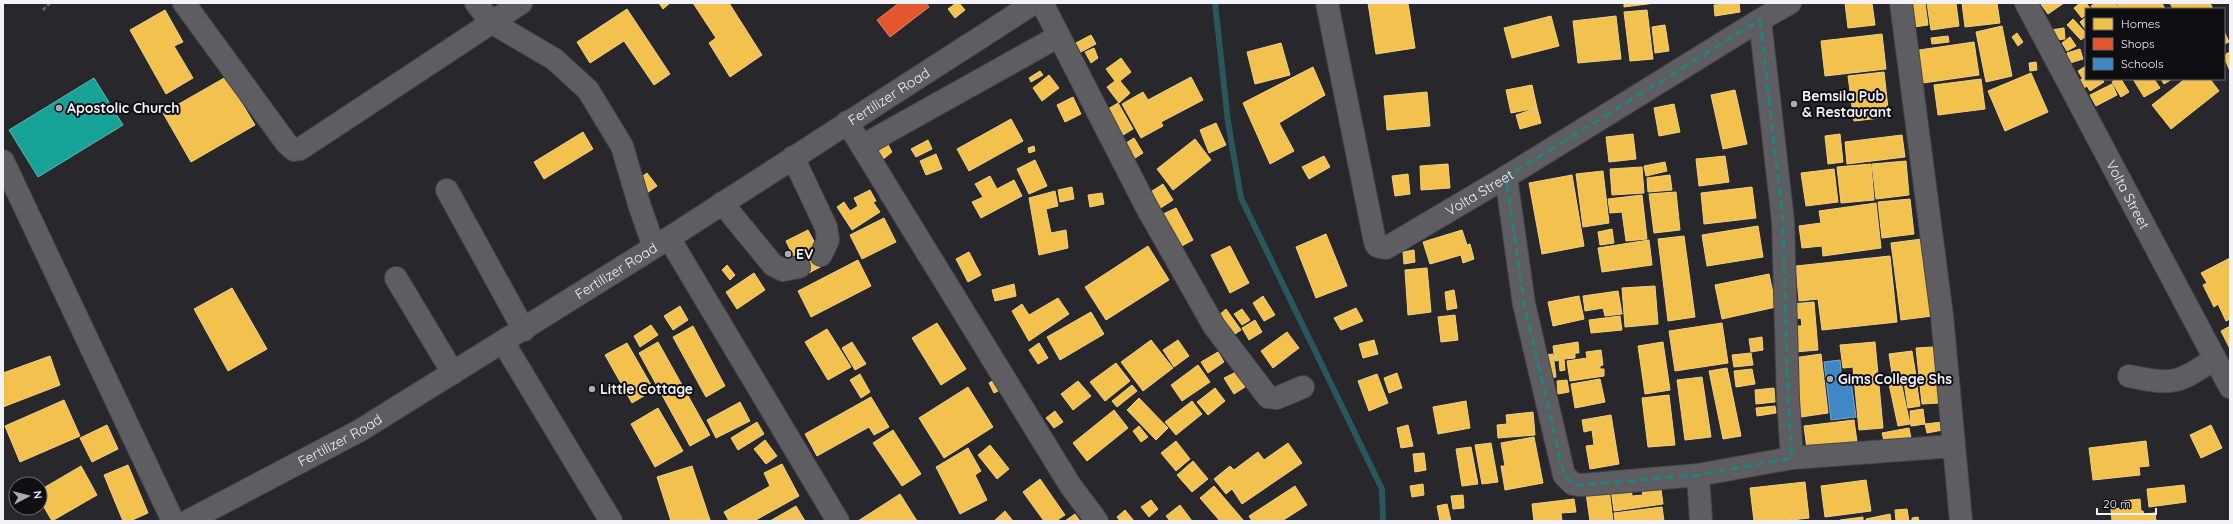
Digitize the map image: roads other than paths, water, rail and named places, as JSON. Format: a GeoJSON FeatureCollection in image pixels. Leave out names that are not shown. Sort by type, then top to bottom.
{"type":"FeatureCollection","features":[{"type":"Feature","properties":{"kind":"street"},"geometry":{"type":"LineString","coordinates":[[184,3],[287,144],[294,150],[300,149],[521,3]]}},
{"type":"Feature","properties":{"kind":"street"},"geometry":{"type":"LineString","coordinates":[[476,3],[491,22],[554,59],[588,90],[622,146],[662,242],[838,521]]}},
{"type":"Feature","properties":{"kind":"street","name":"Fertilizer Road"},"geometry":{"type":"LineString","coordinates":[[188,521],[359,431],[453,374],[662,242],[1034,3]]}},
{"type":"Feature","properties":{"kind":"street"},"geometry":{"type":"LineString","coordinates":[[1042,3],[1146,206],[1214,326],[1268,397],[1277,398],[1303,387]]}},
{"type":"Feature","properties":{"kind":"street","name":"Volta Street"},"geometry":{"type":"LineString","coordinates":[[1327,3],[1378,246],[1386,248],[1506,177],[1790,3]]}},
{"type":"Feature","properties":{"kind":"street"},"geometry":{"type":"LineString","coordinates":[[1901,3],[1941,308],[1961,521]]}},
{"type":"Feature","properties":{"kind":"street","name":"Volta Street"},"geometry":{"type":"LineString","coordinates":[[2026,3],[2230,387]]}},
{"type":"Feature","properties":{"kind":"street"},"geometry":{"type":"LineString","coordinates":[[1760,20],[1783,221],[1788,399],[1792,458]]}},
{"type":"Feature","properties":{"kind":"street"},"geometry":{"type":"LineString","coordinates":[[862,146],[1059,36]]}},
{"type":"Feature","properties":{"kind":"street"},"geometry":{"type":"LineString","coordinates":[[847,122],[1070,485],[1097,521]]}},
{"type":"Feature","properties":{"kind":"street"},"geometry":{"type":"LineString","coordinates":[[793,157],[826,227],[828,240],[821,255]]}},
{"type":"Feature","properties":{"kind":"street"},"geometry":{"type":"LineString","coordinates":[[3,161],[173,521]]}},
{"type":"Feature","properties":{"kind":"street"},"geometry":{"type":"LineString","coordinates":[[1506,177],[1524,304],[1564,475],[1573,484],[1582,486],[1698,475],[1792,458],[1954,446]]}},
{"type":"Feature","properties":{"kind":"street"},"geometry":{"type":"LineString","coordinates":[[446,190],[524,330]]}},
{"type":"Feature","properties":{"kind":"street"},"geometry":{"type":"LineString","coordinates":[[722,203],[772,266],[783,270],[799,267]]}},
{"type":"Feature","properties":{"kind":"street"},"geometry":{"type":"LineString","coordinates":[[396,278],[453,374]]}},
{"type":"Feature","properties":{"kind":"street"},"geometry":{"type":"LineString","coordinates":[[503,342],[611,521]]}},
{"type":"Feature","properties":{"kind":"street"},"geometry":{"type":"LineString","coordinates":[[2129,376],[2169,382],[2184,378],[2215,359]]}},
{"type":"Feature","properties":{"kind":"street"},"geometry":{"type":"LineString","coordinates":[[1698,475],[1701,521]]}},
{"type":"Feature","properties":{"kind":"waterway"},"geometry":{"type":"LineString","coordinates":[[1215,3],[1228,122],[1241,198],[1382,489],[1383,521]]}},
{"type":"Feature","properties":{"kind":"place","name":"Bemsila Pub & Restaurant"},"geometry":{"type":"Point","coordinates":[1794,104]}},
{"type":"Feature","properties":{"kind":"place","name":"Apostolic Church"},"geometry":{"type":"Point","coordinates":[59,108]}},
{"type":"Feature","properties":{"kind":"place","name":"EV"},"geometry":{"type":"Point","coordinates":[788,254]}},
{"type":"Feature","properties":{"kind":"place","name":"Gims College Shs"},"geometry":{"type":"Point","coordinates":[1830,379]}},
{"type":"Feature","properties":{"kind":"place","name":"Little Cottage"},"geometry":{"type":"Point","coordinates":[592,389]}}]}
